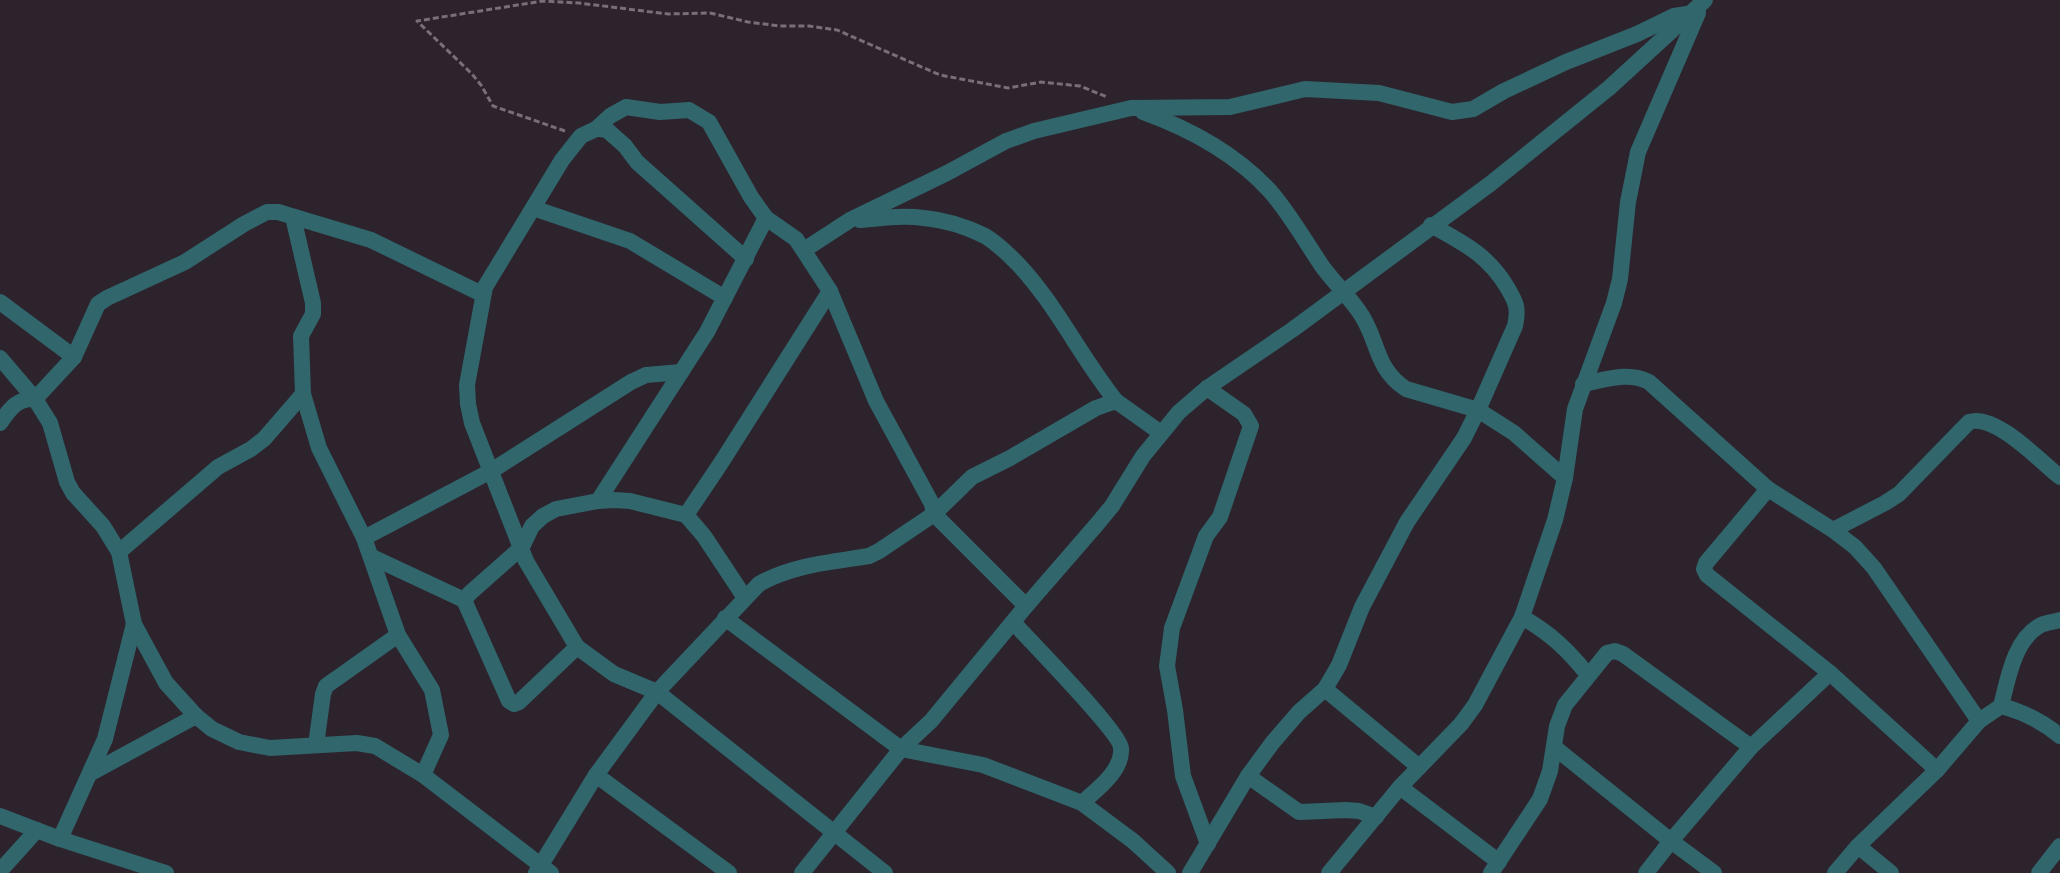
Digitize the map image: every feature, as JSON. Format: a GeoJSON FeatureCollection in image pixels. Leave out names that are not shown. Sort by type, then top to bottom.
{"type":"FeatureCollection","features":[{"type":"Feature","properties":{"kind":"street"},"geometry":{"type":"LineString","coordinates":[[804,250],[850,220],[947,173],[1006,141],[1034,130],[1131,108],[1230,107],[1305,89],[1379,93],[1452,112],[1473,109],[1504,91],[1566,62],[1699,6]]}},
{"type":"Feature","properties":{"kind":"street"},"geometry":{"type":"LineString","coordinates":[[802,873],[901,749],[931,721],[1098,523],[1161,433],[1179,412],[1207,388],[1292,330],[1431,225],[1490,184],[1609,88],[1699,6]]}},
{"type":"Feature","properties":{"kind":"street"},"geometry":{"type":"LineString","coordinates":[[1329,873],[1400,787],[1446,741],[1475,705],[1522,617],[1555,520],[1565,478],[1575,409],[1614,303],[1620,279],[1628,202],[1638,152],[1699,6]]}},
{"type":"Feature","properties":{"kind":"street"},"geometry":{"type":"LineString","coordinates":[[885,873],[657,692],[614,674],[577,647],[526,561],[472,423],[467,385],[482,294],[493,272],[562,160],[588,132],[626,108],[660,112],[689,110],[709,122],[739,179],[766,218],[788,232],[804,250],[830,291],[876,401],[932,504],[934,514],[1026,606]]}},
{"type":"Feature","properties":{"kind":"street"},"geometry":{"type":"LineString","coordinates":[[1131,108],[1197,135],[1243,165],[1269,191],[1292,219],[1312,251],[1360,314],[1371,331],[1382,364],[1398,383],[1406,389],[1478,410],[1514,433],[1565,478]]}},
{"type":"Feature","properties":{"kind":"street"},"geometry":{"type":"LineString","coordinates":[[588,132],[607,130],[625,146],[637,162],[746,259]]}},
{"type":"Feature","properties":{"kind":"street"},"geometry":{"type":"LineString","coordinates":[[534,208],[630,241],[725,297]]}},
{"type":"Feature","properties":{"kind":"street"},"geometry":{"type":"LineString","coordinates":[[0,423],[11,407],[19,401],[35,399],[74,357],[98,304],[185,262],[267,212],[278,212],[371,240],[482,294]]}},
{"type":"Feature","properties":{"kind":"street"},"geometry":{"type":"LineString","coordinates":[[293,217],[313,303],[313,314],[301,336],[303,394],[319,448],[364,538],[398,634],[432,690],[441,735],[423,775]]}},
{"type":"Feature","properties":{"kind":"street"},"geometry":{"type":"LineString","coordinates":[[598,501],[707,332],[766,218]]}},
{"type":"Feature","properties":{"kind":"street"},"geometry":{"type":"LineString","coordinates":[[850,220],[923,218],[959,225],[987,237],[1008,254],[1030,277],[1116,401],[1161,433]]}},
{"type":"Feature","properties":{"kind":"street"},"geometry":{"type":"LineString","coordinates":[[1190,873],[1248,776],[1299,712],[1325,689],[1339,665],[1362,607],[1407,522],[1464,438],[1515,326],[1518,313],[1514,299],[1496,269],[1480,253],[1431,225]]}},
{"type":"Feature","properties":{"kind":"street"},"geometry":{"type":"LineString","coordinates":[[686,515],[722,463],[830,291]]}},
{"type":"Feature","properties":{"kind":"street"},"geometry":{"type":"LineString","coordinates":[[0,302],[74,357]]}},
{"type":"Feature","properties":{"kind":"street"},"geometry":{"type":"LineString","coordinates":[[0,358],[35,399],[50,423],[67,482],[103,526],[119,552],[134,624],[166,683],[196,716],[212,729],[239,742],[270,748],[357,743],[375,746],[423,775],[543,870],[596,775],[657,692],[759,584],[772,576],[791,570],[869,556],[934,514],[972,477],[1010,458],[1096,408],[1116,401]]}},
{"type":"Feature","properties":{"kind":"street"},"geometry":{"type":"LineString","coordinates":[[364,538],[491,471],[631,382],[646,375],[681,372]]}},
{"type":"Feature","properties":{"kind":"street"},"geometry":{"type":"LineString","coordinates":[[1583,384],[1617,377],[1639,377],[1649,382],[1768,489],[1833,530],[1854,547],[1874,568],[1979,721]]}},
{"type":"Feature","properties":{"kind":"street"},"geometry":{"type":"LineString","coordinates":[[1207,388],[1244,414],[1251,426],[1220,517],[1206,536],[1172,628],[1167,666],[1183,776],[1208,844]]}},
{"type":"Feature","properties":{"kind":"street"},"geometry":{"type":"LineString","coordinates":[[119,552],[218,467],[264,439],[303,394]]}},
{"type":"Feature","properties":{"kind":"street"},"geometry":{"type":"LineString","coordinates":[[1833,530],[1899,494],[1969,422],[1976,420],[1992,425],[2007,434],[2060,477]]}},
{"type":"Feature","properties":{"kind":"street"},"geometry":{"type":"LineString","coordinates":[[1768,489],[1706,563],[1704,569],[1707,575],[1830,673],[1937,770]]}},
{"type":"Feature","properties":{"kind":"street"},"geometry":{"type":"LineString","coordinates":[[464,600],[522,547],[532,526],[543,516],[556,509],[598,501],[630,501],[686,515],[704,536],[745,598]]}},
{"type":"Feature","properties":{"kind":"street"},"geometry":{"type":"LineString","coordinates":[[372,557],[464,600],[509,701],[514,704],[519,702],[577,647]]}},
{"type":"Feature","properties":{"kind":"street"},"geometry":{"type":"LineString","coordinates":[[1522,617],[1542,629],[1567,650],[1588,675]]}},
{"type":"Feature","properties":{"kind":"street"},"geometry":{"type":"LineString","coordinates":[[725,618],[901,749],[983,765],[1082,803],[1133,841],[1168,873]]}},
{"type":"Feature","properties":{"kind":"street"},"geometry":{"type":"LineString","coordinates":[[1835,873],[1858,846],[1937,770],[1979,721],[2001,706],[2011,669],[2027,637],[2041,625],[2060,620]]}},
{"type":"Feature","properties":{"kind":"street"},"geometry":{"type":"LineString","coordinates":[[1013,622],[1104,720],[1119,741],[1121,748],[1114,771],[1082,803]]}},
{"type":"Feature","properties":{"kind":"street"},"geometry":{"type":"LineString","coordinates":[[60,839],[105,739],[134,624]]}},
{"type":"Feature","properties":{"kind":"street"},"geometry":{"type":"LineString","coordinates":[[316,745],[323,694],[327,687],[398,634]]}},
{"type":"Feature","properties":{"kind":"street"},"geometry":{"type":"LineString","coordinates":[[1400,787],[1495,868],[1540,799],[1550,771],[1557,726],[1565,705],[1608,653],[1616,651],[1751,747]]}},
{"type":"Feature","properties":{"kind":"street"},"geometry":{"type":"LineString","coordinates":[[1646,873],[1751,747],[1830,673]]}},
{"type":"Feature","properties":{"kind":"street"},"geometry":{"type":"LineString","coordinates":[[1325,689],[1419,767]]}},
{"type":"Feature","properties":{"kind":"street"},"geometry":{"type":"LineString","coordinates":[[2001,706],[2029,715],[2060,736]]}},
{"type":"Feature","properties":{"kind":"street"},"geometry":{"type":"LineString","coordinates":[[91,773],[196,716]]}},
{"type":"Feature","properties":{"kind":"street"},"geometry":{"type":"LineString","coordinates":[[1554,747],[1714,873]]}},
{"type":"Feature","properties":{"kind":"street"},"geometry":{"type":"LineString","coordinates":[[596,775],[729,873]]}},
{"type":"Feature","properties":{"kind":"street"},"geometry":{"type":"LineString","coordinates":[[1248,776],[1299,812],[1346,810],[1359,811],[1376,817]]}},
{"type":"Feature","properties":{"kind":"street"},"geometry":{"type":"LineString","coordinates":[[0,816],[60,839],[166,873]]}},
{"type":"Feature","properties":{"kind":"street"},"geometry":{"type":"LineString","coordinates":[[0,871],[37,830]]}},
{"type":"Feature","properties":{"kind":"street"},"geometry":{"type":"LineString","coordinates":[[1858,846],[1891,873]]}},
{"type":"Feature","properties":{"kind":"street"},"geometry":{"type":"LineString","coordinates":[[2046,871],[2060,846]]}},
{"type":"Feature","properties":{"kind":"path"},"geometry":{"type":"LineString","coordinates":[[588,132],[493,106],[472,74],[417,21],[543,2],[579,3],[668,14],[710,13],[748,22],[837,30],[940,75],[1008,88],[1041,82],[1080,86],[1131,108]]}}]}
